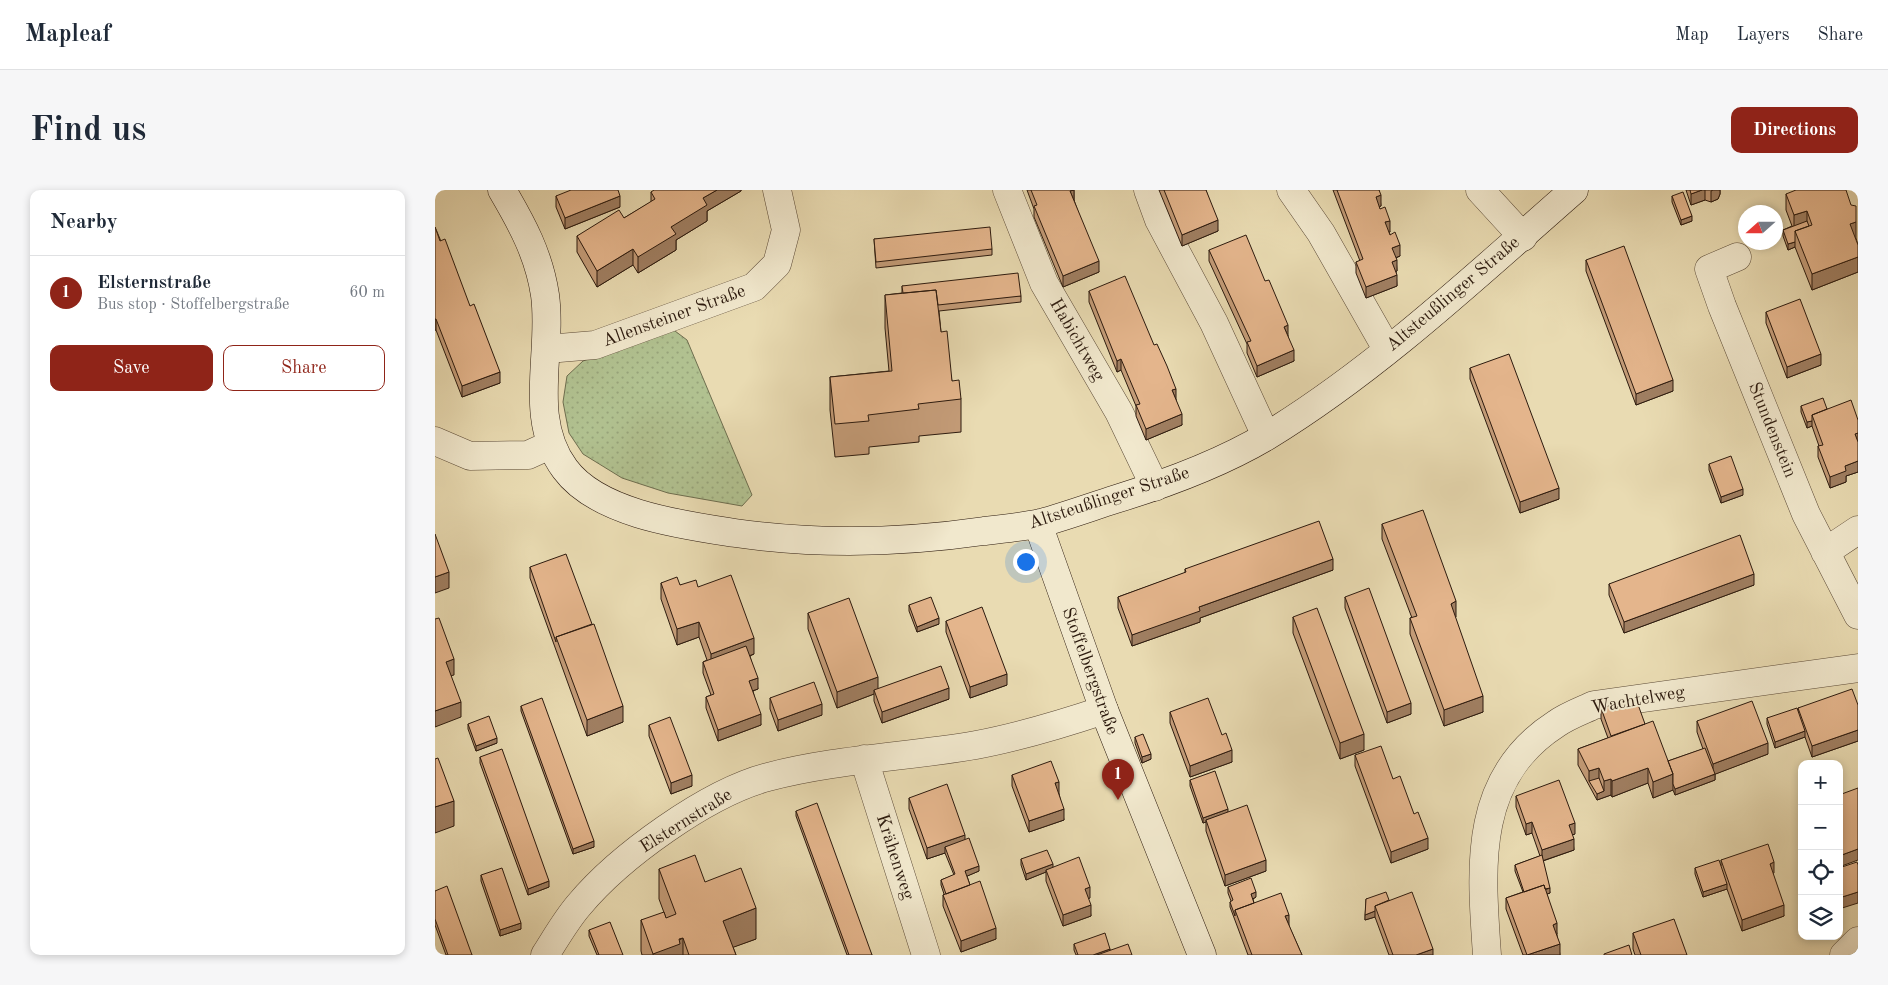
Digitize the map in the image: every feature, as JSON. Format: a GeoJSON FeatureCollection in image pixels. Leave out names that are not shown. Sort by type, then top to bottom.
{"type":"FeatureCollection","features":[{"type":"Feature","properties":{"kind":"street"},"geometry":{"type":"LineString","coordinates":[[435,442],[469,456],[528,455],[550,445],[542,404],[547,350],[545,298],[537,257],[530,239],[502,190]]}},
{"type":"Feature","properties":{"kind":"street","name":"Allensteiner Straße"},"geometry":{"type":"LineString","coordinates":[[547,350],[595,346],[754,287],[777,264],[786,230],[777,190]]}},
{"type":"Feature","properties":{"kind":"street","name":"Habichtweg"},"geometry":{"type":"LineString","coordinates":[[1007,190],[1045,284],[1119,412],[1155,487]]}},
{"type":"Feature","properties":{"kind":"street"},"geometry":{"type":"LineString","coordinates":[[1148,190],[1159,220],[1214,323],[1266,436]]}},
{"type":"Feature","properties":{"kind":"street"},"geometry":{"type":"LineString","coordinates":[[1291,190],[1321,234],[1387,349]]}},
{"type":"Feature","properties":{"kind":"street"},"geometry":{"type":"LineString","coordinates":[[1480,190],[1523,237]]}},
{"type":"Feature","properties":{"kind":"street","name":"Altsteußlinger Straße"},"geometry":{"type":"LineString","coordinates":[[550,445],[566,471],[600,498],[639,514],[704,528],[768,538],[819,542],[882,542],[954,536],[1038,524],[1155,487],[1223,460],[1266,436],[1312,407],[1387,349],[1523,237],[1574,190]]}},
{"type":"Feature","properties":{"kind":"street","name":"Stundenstein"},"geometry":{"type":"LineString","coordinates":[[1737,257],[1709,268],[1806,514],[1858,615]]}},
{"type":"Feature","properties":{"kind":"street","name":"Stoffelbergstraße"},"geometry":{"type":"LineString","coordinates":[[1038,524],[1104,710],[1202,955]]}},
{"type":"Feature","properties":{"kind":"street"},"geometry":{"type":"LineString","coordinates":[[1825,552],[1858,530]]}},
{"type":"Feature","properties":{"kind":"street","name":"Wachtelweg"},"geometry":{"type":"LineString","coordinates":[[1487,955],[1483,860],[1486,828],[1492,804],[1515,760],[1555,724],[1593,705],[1848,671],[1858,668]]}},
{"type":"Feature","properties":{"kind":"street","name":"Elsternstraße"},"geometry":{"type":"LineString","coordinates":[[545,955],[585,899],[624,860],[679,821],[723,795],[765,778],[806,768],[977,744],[1059,725],[1104,710]]}},
{"type":"Feature","properties":{"kind":"street","name":"Krähenweg"},"geometry":{"type":"LineString","coordinates":[[864,760],[926,955]]}},
{"type":"Feature","properties":{"kind":"street"},"geometry":{"type":"LineString","coordinates":[[1844,955],[1858,941]]}},
{"type":"Feature","properties":{"kind":"green space"},"geometry":{"type":"Polygon","coordinates":[[[671,328],[687,340],[752,495],[742,506],[668,493],[622,478],[583,454],[569,433],[563,402],[567,376],[583,361],[671,328]]]}},
{"type":"Feature","properties":{"kind":"building"},"geometry":{"type":"Polygon","coordinates":[[[571,190],[618,190],[620,196],[565,218],[556,196],[571,190]]]}},
{"type":"Feature","properties":{"kind":"building"},"geometry":{"type":"Polygon","coordinates":[[[654,190],[717,190],[703,198],[707,205],[671,227],[676,234],[638,257],[633,249],[597,271],[577,236],[619,210],[624,218],[655,199],[651,192],[654,190]]]}},
{"type":"Feature","properties":{"kind":"building"},"geometry":{"type":"Polygon","coordinates":[[[1031,190],[1074,190],[1070,191],[1099,261],[1063,276],[1034,206],[1037,205],[1031,190]]]}},
{"type":"Feature","properties":{"kind":"building"},"geometry":{"type":"Polygon","coordinates":[[[1164,190],[1206,190],[1218,220],[1182,235],[1164,190]]]}},
{"type":"Feature","properties":{"kind":"building"},"geometry":{"type":"Polygon","coordinates":[[[1337,190],[1379,190],[1381,195],[1376,197],[1380,209],[1385,207],[1390,221],[1385,222],[1390,235],[1395,232],[1400,245],[1392,248],[1397,260],[1392,262],[1397,275],[1366,287],[1356,262],[1363,259],[1337,190]]]}},
{"type":"Feature","properties":{"kind":"building"},"geometry":{"type":"Polygon","coordinates":[[[1690,190],[1702,190],[1691,194],[1690,190]]]}},
{"type":"Feature","properties":{"kind":"building"},"geometry":{"type":"Polygon","coordinates":[[[1796,190],[1846,190],[1851,205],[1856,206],[1856,222],[1850,224],[1858,245],[1858,257],[1812,274],[1795,231],[1812,225],[1807,211],[1794,215],[1786,194],[1796,190]]]}},
{"type":"Feature","properties":{"kind":"building"},"geometry":{"type":"Polygon","coordinates":[[[1683,192],[1692,216],[1681,220],[1672,196],[1683,192]]]}},
{"type":"Feature","properties":{"kind":"building"},"geometry":{"type":"Polygon","coordinates":[[[1807,221],[1809,226],[1795,231],[1795,242],[1788,244],[1783,230],[1807,221]]]}},
{"type":"Feature","properties":{"kind":"building"},"geometry":{"type":"Polygon","coordinates":[[[435,227],[440,241],[445,239],[470,306],[474,304],[500,372],[462,386],[435,319],[435,227]]]}},
{"type":"Feature","properties":{"kind":"building"},"geometry":{"type":"Polygon","coordinates":[[[990,227],[992,249],[876,262],[874,239],[990,227]]]}},
{"type":"Feature","properties":{"kind":"building"},"geometry":{"type":"Polygon","coordinates":[[[1246,235],[1265,281],[1269,280],[1288,325],[1284,327],[1294,350],[1257,366],[1247,342],[1251,341],[1209,250],[1246,235]]]}},
{"type":"Feature","properties":{"kind":"building"},"geometry":{"type":"Polygon","coordinates":[[[1624,246],[1673,380],[1636,394],[1586,260],[1624,246]]]}},
{"type":"Feature","properties":{"kind":"building"},"geometry":{"type":"Polygon","coordinates":[[[1018,273],[1021,296],[938,305],[936,290],[903,293],[902,286],[1018,273]]]}},
{"type":"Feature","properties":{"kind":"building"},"geometry":{"type":"Polygon","coordinates":[[[1125,276],[1154,345],[1157,344],[1167,366],[1176,389],[1172,390],[1182,414],[1146,429],[1136,405],[1140,404],[1121,359],[1117,361],[1089,291],[1125,276]]]}},
{"type":"Feature","properties":{"kind":"building"},"geometry":{"type":"Polygon","coordinates":[[[936,290],[941,332],[947,331],[952,381],[959,380],[961,399],[918,404],[919,409],[868,415],[869,421],[835,424],[830,377],[892,371],[885,295],[936,290]]]}},
{"type":"Feature","properties":{"kind":"building"},"geometry":{"type":"Polygon","coordinates":[[[1800,299],[1821,354],[1787,367],[1766,312],[1800,299]]]}},
{"type":"Feature","properties":{"kind":"building"},"geometry":{"type":"Polygon","coordinates":[[[1509,354],[1559,488],[1520,502],[1470,368],[1509,354]]]}},
{"type":"Feature","properties":{"kind":"building"},"geometry":{"type":"Polygon","coordinates":[[[1823,398],[1827,409],[1812,415],[1812,421],[1807,422],[1801,406],[1823,398]]]}},
{"type":"Feature","properties":{"kind":"building"},"geometry":{"type":"Polygon","coordinates":[[[1851,400],[1858,420],[1858,433],[1855,434],[1858,442],[1858,461],[1845,466],[1846,471],[1830,477],[1818,446],[1823,445],[1812,415],[1851,400]]]}},
{"type":"Feature","properties":{"kind":"building"},"geometry":{"type":"Polygon","coordinates":[[[1731,456],[1743,489],[1721,497],[1709,464],[1731,456]]]}},
{"type":"Feature","properties":{"kind":"building"},"geometry":{"type":"Polygon","coordinates":[[[1423,510],[1456,601],[1451,604],[1483,696],[1444,710],[1410,618],[1417,616],[1382,524],[1423,510]]]}},
{"type":"Feature","properties":{"kind":"building"},"geometry":{"type":"Polygon","coordinates":[[[1319,521],[1333,559],[1199,607],[1200,611],[1132,635],[1118,597],[1186,572],[1185,569],[1319,521]]]}},
{"type":"Feature","properties":{"kind":"building"},"geometry":{"type":"Polygon","coordinates":[[[435,534],[449,572],[435,577],[435,534]]]}},
{"type":"Feature","properties":{"kind":"building"},"geometry":{"type":"Polygon","coordinates":[[[1740,535],[1754,574],[1624,622],[1609,584],[1740,535]]]}},
{"type":"Feature","properties":{"kind":"building"},"geometry":{"type":"Polygon","coordinates":[[[566,554],[592,624],[556,637],[556,642],[530,567],[566,554]]]}},
{"type":"Feature","properties":{"kind":"building"},"geometry":{"type":"Polygon","coordinates":[[[731,575],[754,638],[711,654],[699,622],[677,629],[661,583],[677,577],[680,585],[696,580],[698,587],[731,575]]]}},
{"type":"Feature","properties":{"kind":"building"},"geometry":{"type":"Polygon","coordinates":[[[1369,588],[1411,703],[1387,712],[1345,597],[1369,588]]]}},
{"type":"Feature","properties":{"kind":"building"},"geometry":{"type":"Polygon","coordinates":[[[931,597],[939,618],[917,627],[909,605],[931,597]]]}},
{"type":"Feature","properties":{"kind":"building"},"geometry":{"type":"Polygon","coordinates":[[[849,598],[878,677],[837,692],[808,613],[849,598]]]}},
{"type":"Feature","properties":{"kind":"building"},"geometry":{"type":"Polygon","coordinates":[[[982,607],[1007,674],[970,687],[946,621],[982,607]]]}},
{"type":"Feature","properties":{"kind":"building"},"geometry":{"type":"Polygon","coordinates":[[[1317,608],[1364,734],[1340,743],[1293,617],[1317,608]]]}},
{"type":"Feature","properties":{"kind":"building"},"geometry":{"type":"Polygon","coordinates":[[[439,618],[454,659],[446,662],[461,702],[435,711],[435,619],[439,618]]]}},
{"type":"Feature","properties":{"kind":"building"},"geometry":{"type":"Polygon","coordinates":[[[594,624],[623,706],[587,720],[556,637],[594,624]]]}},
{"type":"Feature","properties":{"kind":"building"},"geometry":{"type":"Polygon","coordinates":[[[746,646],[758,678],[749,681],[761,714],[718,730],[706,697],[714,694],[703,662],[746,646]]]}},
{"type":"Feature","properties":{"kind":"building"},"geometry":{"type":"Polygon","coordinates":[[[941,666],[949,688],[882,712],[874,690],[941,666]]]}},
{"type":"Feature","properties":{"kind":"building"},"geometry":{"type":"Polygon","coordinates":[[[814,682],[822,704],[778,720],[770,698],[814,682]]]}},
{"type":"Feature","properties":{"kind":"building"},"geometry":{"type":"Polygon","coordinates":[[[1852,689],[1858,705],[1858,730],[1812,746],[1798,708],[1852,689]]]}},
{"type":"Feature","properties":{"kind":"building"},"geometry":{"type":"Polygon","coordinates":[[[542,698],[594,841],[573,849],[521,706],[542,698]]]}},
{"type":"Feature","properties":{"kind":"building"},"geometry":{"type":"Polygon","coordinates":[[[1208,698],[1222,735],[1226,733],[1232,750],[1190,766],[1170,712],[1208,698]]]}},
{"type":"Feature","properties":{"kind":"building"},"geometry":{"type":"Polygon","coordinates":[[[1636,699],[1645,724],[1611,736],[1601,708],[1636,699]]]}},
{"type":"Feature","properties":{"kind":"building"},"geometry":{"type":"Polygon","coordinates":[[[1752,701],[1768,743],[1713,764],[1697,721],[1752,701]]]}},
{"type":"Feature","properties":{"kind":"building"},"geometry":{"type":"Polygon","coordinates":[[[1797,708],[1805,731],[1775,742],[1767,718],[1797,708]]]}},
{"type":"Feature","properties":{"kind":"building"},"geometry":{"type":"Polygon","coordinates":[[[489,716],[497,738],[476,746],[468,724],[489,716]]]}},
{"type":"Feature","properties":{"kind":"building"},"geometry":{"type":"Polygon","coordinates":[[[670,717],[692,775],[671,783],[649,725],[670,717]]]}},
{"type":"Feature","properties":{"kind":"building"},"geometry":{"type":"Polygon","coordinates":[[[1653,721],[1673,774],[1653,782],[1648,768],[1612,781],[1611,779],[1604,781],[1599,768],[1589,771],[1578,749],[1653,721]]]}},
{"type":"Feature","properties":{"kind":"building"},"geometry":{"type":"Polygon","coordinates":[[[1143,734],[1151,754],[1142,757],[1135,737],[1143,734]]]}},
{"type":"Feature","properties":{"kind":"building"},"geometry":{"type":"Polygon","coordinates":[[[1381,746],[1393,779],[1400,776],[1414,814],[1418,812],[1428,838],[1391,852],[1355,755],[1381,746]]]}},
{"type":"Feature","properties":{"kind":"building"},"geometry":{"type":"Polygon","coordinates":[[[1705,748],[1715,774],[1675,789],[1673,774],[1668,761],[1705,748]]]}},
{"type":"Feature","properties":{"kind":"building"},"geometry":{"type":"Polygon","coordinates":[[[502,749],[549,881],[528,889],[480,757],[502,749]]]}},
{"type":"Feature","properties":{"kind":"building"},"geometry":{"type":"Polygon","coordinates":[[[438,758],[454,801],[435,807],[435,759],[438,758]]]}},
{"type":"Feature","properties":{"kind":"building"},"geometry":{"type":"Polygon","coordinates":[[[1051,761],[1059,782],[1055,783],[1064,809],[1029,821],[1012,775],[1051,761]]]}},
{"type":"Feature","properties":{"kind":"building"},"geometry":{"type":"Polygon","coordinates":[[[1215,771],[1228,809],[1203,818],[1190,780],[1215,771]]]}},
{"type":"Feature","properties":{"kind":"building"},"geometry":{"type":"Polygon","coordinates":[[[1599,778],[1604,791],[1597,794],[1589,781],[1599,778]]]}},
{"type":"Feature","properties":{"kind":"building"},"geometry":{"type":"Polygon","coordinates":[[[1559,780],[1575,823],[1569,825],[1574,839],[1542,850],[1532,822],[1526,824],[1516,796],[1559,780]]]}},
{"type":"Feature","properties":{"kind":"building"},"geometry":{"type":"Polygon","coordinates":[[[947,784],[965,835],[927,848],[909,798],[947,784]]]}},
{"type":"Feature","properties":{"kind":"building"},"geometry":{"type":"Polygon","coordinates":[[[1858,788],[1858,849],[1843,855],[1843,805],[1843,794],[1858,788]]]}},
{"type":"Feature","properties":{"kind":"building"},"geometry":{"type":"Polygon","coordinates":[[[817,803],[872,955],[849,955],[796,811],[817,803]]]}},
{"type":"Feature","properties":{"kind":"building"},"geometry":{"type":"Polygon","coordinates":[[[1247,805],[1266,860],[1225,875],[1206,820],[1247,805]]]}},
{"type":"Feature","properties":{"kind":"building"},"geometry":{"type":"Polygon","coordinates":[[[969,838],[979,866],[965,871],[970,885],[946,894],[941,880],[955,874],[945,847],[969,838]]]}},
{"type":"Feature","properties":{"kind":"building"},"geometry":{"type":"Polygon","coordinates":[[[1768,844],[1774,862],[1770,864],[1784,905],[1742,920],[1721,860],[1768,844]]]}},
{"type":"Feature","properties":{"kind":"building"},"geometry":{"type":"Polygon","coordinates":[[[1047,850],[1053,864],[1026,874],[1021,859],[1047,850]]]}},
{"type":"Feature","properties":{"kind":"building"},"geometry":{"type":"Polygon","coordinates":[[[695,855],[705,882],[741,868],[756,908],[723,921],[736,955],[689,955],[683,938],[679,939],[680,944],[653,954],[641,920],[664,912],[666,918],[676,914],[659,869],[695,855]]]}},
{"type":"Feature","properties":{"kind":"building"},"geometry":{"type":"Polygon","coordinates":[[[1542,855],[1550,888],[1545,889],[1544,885],[1524,892],[1515,865],[1542,855]]]}},
{"type":"Feature","properties":{"kind":"building"},"geometry":{"type":"Polygon","coordinates":[[[1079,857],[1090,887],[1085,889],[1091,905],[1063,915],[1046,870],[1079,857]]]}},
{"type":"Feature","properties":{"kind":"building"},"geometry":{"type":"Polygon","coordinates":[[[1719,860],[1727,884],[1703,892],[1695,868],[1719,860]]]}},
{"type":"Feature","properties":{"kind":"building"},"geometry":{"type":"Polygon","coordinates":[[[1857,862],[1858,865],[1858,892],[1843,897],[1843,895],[1843,867],[1857,862]]]}},
{"type":"Feature","properties":{"kind":"building"},"geometry":{"type":"Polygon","coordinates":[[[502,868],[521,923],[500,930],[481,875],[502,868]]]}},
{"type":"Feature","properties":{"kind":"building"},"geometry":{"type":"Polygon","coordinates":[[[1251,878],[1256,892],[1251,894],[1254,903],[1235,910],[1235,916],[1230,902],[1233,900],[1228,887],[1251,878]]]}},
{"type":"Feature","properties":{"kind":"building"},"geometry":{"type":"Polygon","coordinates":[[[980,881],[996,928],[961,941],[943,895],[980,881]]]}},
{"type":"Feature","properties":{"kind":"building"},"geometry":{"type":"Polygon","coordinates":[[[1544,885],[1557,923],[1553,925],[1560,944],[1527,955],[1506,898],[1544,885]]]}},
{"type":"Feature","properties":{"kind":"building"},"geometry":{"type":"Polygon","coordinates":[[[447,886],[472,955],[448,955],[435,919],[435,891],[447,886]]]}},
{"type":"Feature","properties":{"kind":"building"},"geometry":{"type":"Polygon","coordinates":[[[1386,892],[1389,900],[1375,906],[1375,911],[1365,915],[1366,899],[1386,892]]]}},
{"type":"Feature","properties":{"kind":"building"},"geometry":{"type":"Polygon","coordinates":[[[1412,892],[1433,949],[1416,955],[1393,955],[1375,906],[1412,892]]]}},
{"type":"Feature","properties":{"kind":"building"},"geometry":{"type":"Polygon","coordinates":[[[1281,893],[1289,915],[1285,916],[1302,955],[1252,955],[1235,910],[1281,893]]]}},
{"type":"Feature","properties":{"kind":"building"},"geometry":{"type":"Polygon","coordinates":[[[1674,919],[1687,955],[1641,955],[1633,933],[1674,919]]]}},
{"type":"Feature","properties":{"kind":"building"},"geometry":{"type":"Polygon","coordinates":[[[610,922],[623,955],[599,955],[589,930],[610,922]]]}},
{"type":"Feature","properties":{"kind":"building"},"geometry":{"type":"Polygon","coordinates":[[[1105,933],[1110,949],[1093,955],[1078,955],[1074,944],[1105,933]]]}},
{"type":"Feature","properties":{"kind":"building"},"geometry":{"type":"Polygon","coordinates":[[[1128,944],[1132,955],[1097,955],[1128,944]]]}},
{"type":"Feature","properties":{"kind":"building"},"geometry":{"type":"Polygon","coordinates":[[[1629,945],[1632,955],[1604,955],[1604,954],[1629,945]]]}},
{"type":"Feature","properties":{"kind":"place","name":"Elsternstraße"},"geometry":{"type":"Point","coordinates":[1118,800]}}]}
